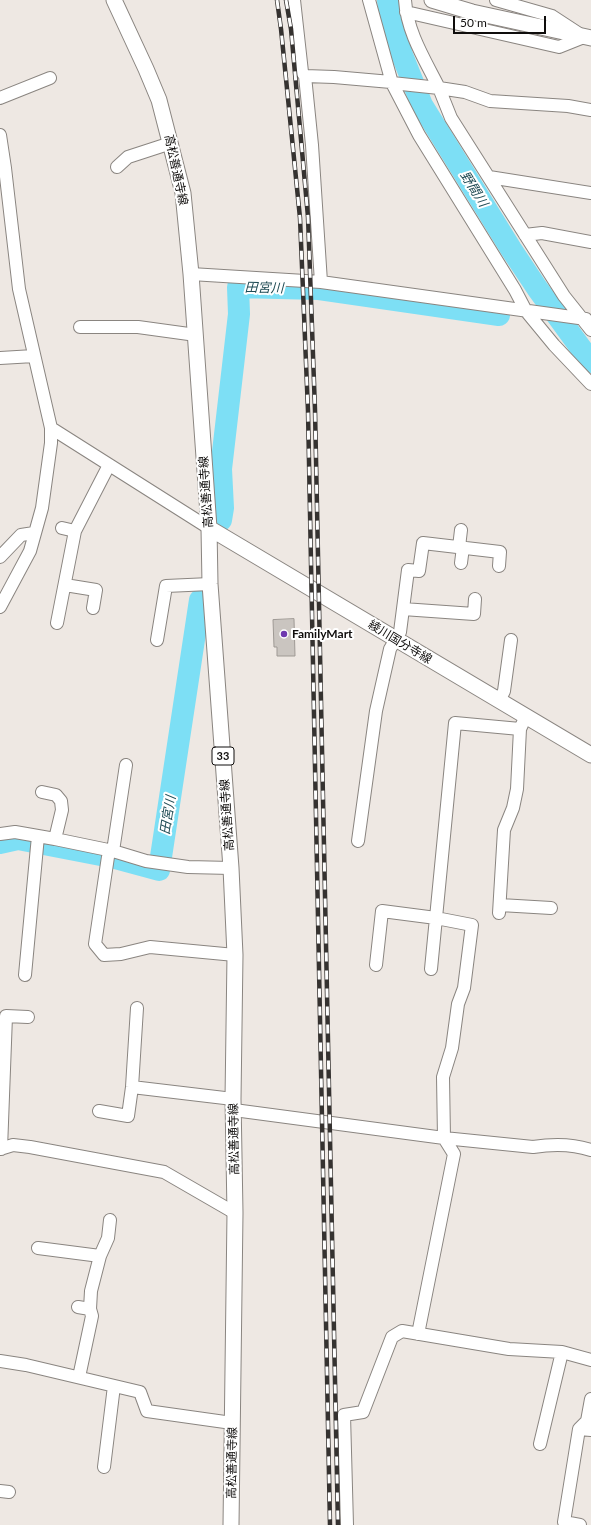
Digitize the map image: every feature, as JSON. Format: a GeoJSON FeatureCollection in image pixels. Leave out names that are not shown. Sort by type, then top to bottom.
{"type":"FeatureCollection","features":[{"type":"Feature","properties":{"kind":"main road","name":"高松善通寺線"},"geometry":{"type":"LineString","coordinates":[[114,0],[159,100],[183,192],[192,274],[209,528],[210,584],[231,868],[235,955],[235,1213],[231,1525]]}},
{"type":"Feature","properties":{"kind":"main road"},"geometry":{"type":"LineString","coordinates":[[432,0],[472,12],[588,38]]}},
{"type":"Feature","properties":{"kind":"main road","name":"綾川国分寺線"},"geometry":{"type":"LineString","coordinates":[[209,528],[499,701],[523,723],[591,755]]}},
{"type":"Feature","properties":{"kind":"street"},"geometry":{"type":"LineString","coordinates":[[294,0],[302,72],[305,76],[312,145],[321,282]]}},
{"type":"Feature","properties":{"kind":"street"},"geometry":{"type":"LineString","coordinates":[[369,0],[393,83],[419,135],[529,311],[559,350],[591,384]]}},
{"type":"Feature","properties":{"kind":"street"},"geometry":{"type":"LineString","coordinates":[[496,0],[552,16],[588,38]]}},
{"type":"Feature","properties":{"kind":"street"},"geometry":{"type":"LineString","coordinates":[[588,38],[559,47],[405,6],[413,36],[451,118],[564,296],[591,330]]}},
{"type":"Feature","properties":{"kind":"street"},"geometry":{"type":"LineString","coordinates":[[305,76],[334,77],[436,88],[465,92],[490,101],[568,106],[591,110]]}},
{"type":"Feature","properties":{"kind":"street"},"geometry":{"type":"LineString","coordinates":[[0,98],[50,78]]}},
{"type":"Feature","properties":{"kind":"street"},"geometry":{"type":"LineString","coordinates":[[0,135],[6,168],[19,289],[51,428],[52,443],[42,508],[30,551],[0,607]]}},
{"type":"Feature","properties":{"kind":"street"},"geometry":{"type":"LineString","coordinates":[[117,167],[128,157],[171,143]]}},
{"type":"Feature","properties":{"kind":"street"},"geometry":{"type":"LineString","coordinates":[[489,177],[591,193]]}},
{"type":"Feature","properties":{"kind":"street"},"geometry":{"type":"LineString","coordinates":[[525,235],[542,233],[591,242]]}},
{"type":"Feature","properties":{"kind":"street"},"geometry":{"type":"LineString","coordinates":[[192,274],[321,282],[583,319]]}},
{"type":"Feature","properties":{"kind":"street"},"geometry":{"type":"LineString","coordinates":[[80,327],[138,327],[196,335]]}},
{"type":"Feature","properties":{"kind":"street"},"geometry":{"type":"LineString","coordinates":[[0,358],[34,356]]}},
{"type":"Feature","properties":{"kind":"street"},"geometry":{"type":"LineString","coordinates":[[51,428],[209,528]]}},
{"type":"Feature","properties":{"kind":"street"},"geometry":{"type":"LineString","coordinates":[[57,623],[75,531],[109,465]]}},
{"type":"Feature","properties":{"kind":"street"},"geometry":{"type":"LineString","coordinates":[[62,528],[75,531]]}},
{"type":"Feature","properties":{"kind":"street"},"geometry":{"type":"LineString","coordinates":[[461,530],[461,563]]}},
{"type":"Feature","properties":{"kind":"street"},"geometry":{"type":"LineString","coordinates":[[0,557],[21,535],[34,534]]}},
{"type":"Feature","properties":{"kind":"street"},"geometry":{"type":"LineString","coordinates":[[358,841],[376,711],[390,649],[400,632],[408,570],[419,571],[423,543],[500,552],[499,566]]}},
{"type":"Feature","properties":{"kind":"street"},"geometry":{"type":"LineString","coordinates":[[157,640],[166,586],[210,584]]}},
{"type":"Feature","properties":{"kind":"street"},"geometry":{"type":"LineString","coordinates":[[65,585],[96,590],[93,608]]}},
{"type":"Feature","properties":{"kind":"street"},"geometry":{"type":"LineString","coordinates":[[403,609],[474,614],[476,599]]}},
{"type":"Feature","properties":{"kind":"street"},"geometry":{"type":"LineString","coordinates":[[499,701],[504,691],[511,640]]}},
{"type":"Feature","properties":{"kind":"street"},"geometry":{"type":"LineString","coordinates":[[431,969],[455,723],[523,723],[517,789],[513,808],[504,830],[499,909],[551,908]]}},
{"type":"Feature","properties":{"kind":"street"},"geometry":{"type":"LineString","coordinates":[[126,765],[95,944],[104,954],[121,954],[150,948],[235,955]]}},
{"type":"Feature","properties":{"kind":"street"},"geometry":{"type":"LineString","coordinates":[[42,792],[56,795],[61,800],[62,810],[56,839]]}},
{"type":"Feature","properties":{"kind":"street"},"geometry":{"type":"LineString","coordinates":[[0,834],[15,832],[56,839],[110,854],[146,861],[188,866],[231,868]]}},
{"type":"Feature","properties":{"kind":"street"},"geometry":{"type":"LineString","coordinates":[[25,975],[38,836]]}},
{"type":"Feature","properties":{"kind":"street"},"geometry":{"type":"LineString","coordinates":[[376,965],[382,911],[436,918],[472,925],[464,988],[458,1004],[452,1048],[443,1077],[444,1138],[454,1154],[418,1334]]}},
{"type":"Feature","properties":{"kind":"street"},"geometry":{"type":"LineString","coordinates":[[99,1111],[128,1116],[132,1087],[137,1008]]}},
{"type":"Feature","properties":{"kind":"street"},"geometry":{"type":"LineString","coordinates":[[28,1016],[6,1016],[2,1073],[0,1149],[13,1145],[30,1147],[164,1172],[235,1213]]}},
{"type":"Feature","properties":{"kind":"street"},"geometry":{"type":"LineString","coordinates":[[132,1087],[444,1138],[533,1147],[547,1145],[580,1147],[591,1150]]}},
{"type":"Feature","properties":{"kind":"street"},"geometry":{"type":"LineString","coordinates":[[79,1377],[92,1316],[84,1308],[91,1291],[100,1256],[108,1238],[110,1220]]}},
{"type":"Feature","properties":{"kind":"street"},"geometry":{"type":"LineString","coordinates":[[38,1248],[100,1256]]}},
{"type":"Feature","properties":{"kind":"street"},"geometry":{"type":"LineString","coordinates":[[347,1525],[344,1415],[363,1412],[392,1337],[402,1331],[509,1349],[562,1352],[591,1360]]}},
{"type":"Feature","properties":{"kind":"street"},"geometry":{"type":"LineString","coordinates":[[540,1444],[562,1352]]}},
{"type":"Feature","properties":{"kind":"street"},"geometry":{"type":"LineString","coordinates":[[0,1361],[26,1365],[140,1392],[147,1411],[232,1423]]}},
{"type":"Feature","properties":{"kind":"street"},"geometry":{"type":"LineString","coordinates":[[104,1467],[114,1386]]}},
{"type":"Feature","properties":{"kind":"street"},"geometry":{"type":"LineString","coordinates":[[580,1525],[564,1522],[591,1399]]}},
{"type":"Feature","properties":{"kind":"building","name":"FamilyMart"},"geometry":{"type":"Polygon","coordinates":[[[294,619],[295,656],[277,656],[277,647],[274,647],[273,620],[294,619]]]}},
{"type":"Feature","properties":{"kind":"waterway","name":"野間川"},"geometry":{"type":"LineString","coordinates":[[388,0],[389,11],[402,55],[422,105],[511,249],[537,288],[591,362]]}},
{"type":"Feature","properties":{"kind":"waterway","name":"田宮川"},"geometry":{"type":"LineString","coordinates":[[221,520],[223,508],[221,469],[239,314],[238,287],[319,289],[499,315]]}},
{"type":"Feature","properties":{"kind":"waterway","name":"田宮川"},"geometry":{"type":"LineString","coordinates":[[0,843],[18,839],[111,857],[159,870],[200,600]]}},
{"type":"Feature","properties":{"kind":"railway"},"geometry":{"type":"LineString","coordinates":[[277,0],[300,218],[308,411],[330,1525]]}},
{"type":"Feature","properties":{"kind":"railway"},"geometry":{"type":"LineString","coordinates":[[286,0],[291,29],[308,217],[315,410],[338,1525]]}},
{"type":"Feature","properties":{"kind":"place","name":"FamilyMart"},"geometry":{"type":"Point","coordinates":[284,634]}}]}
